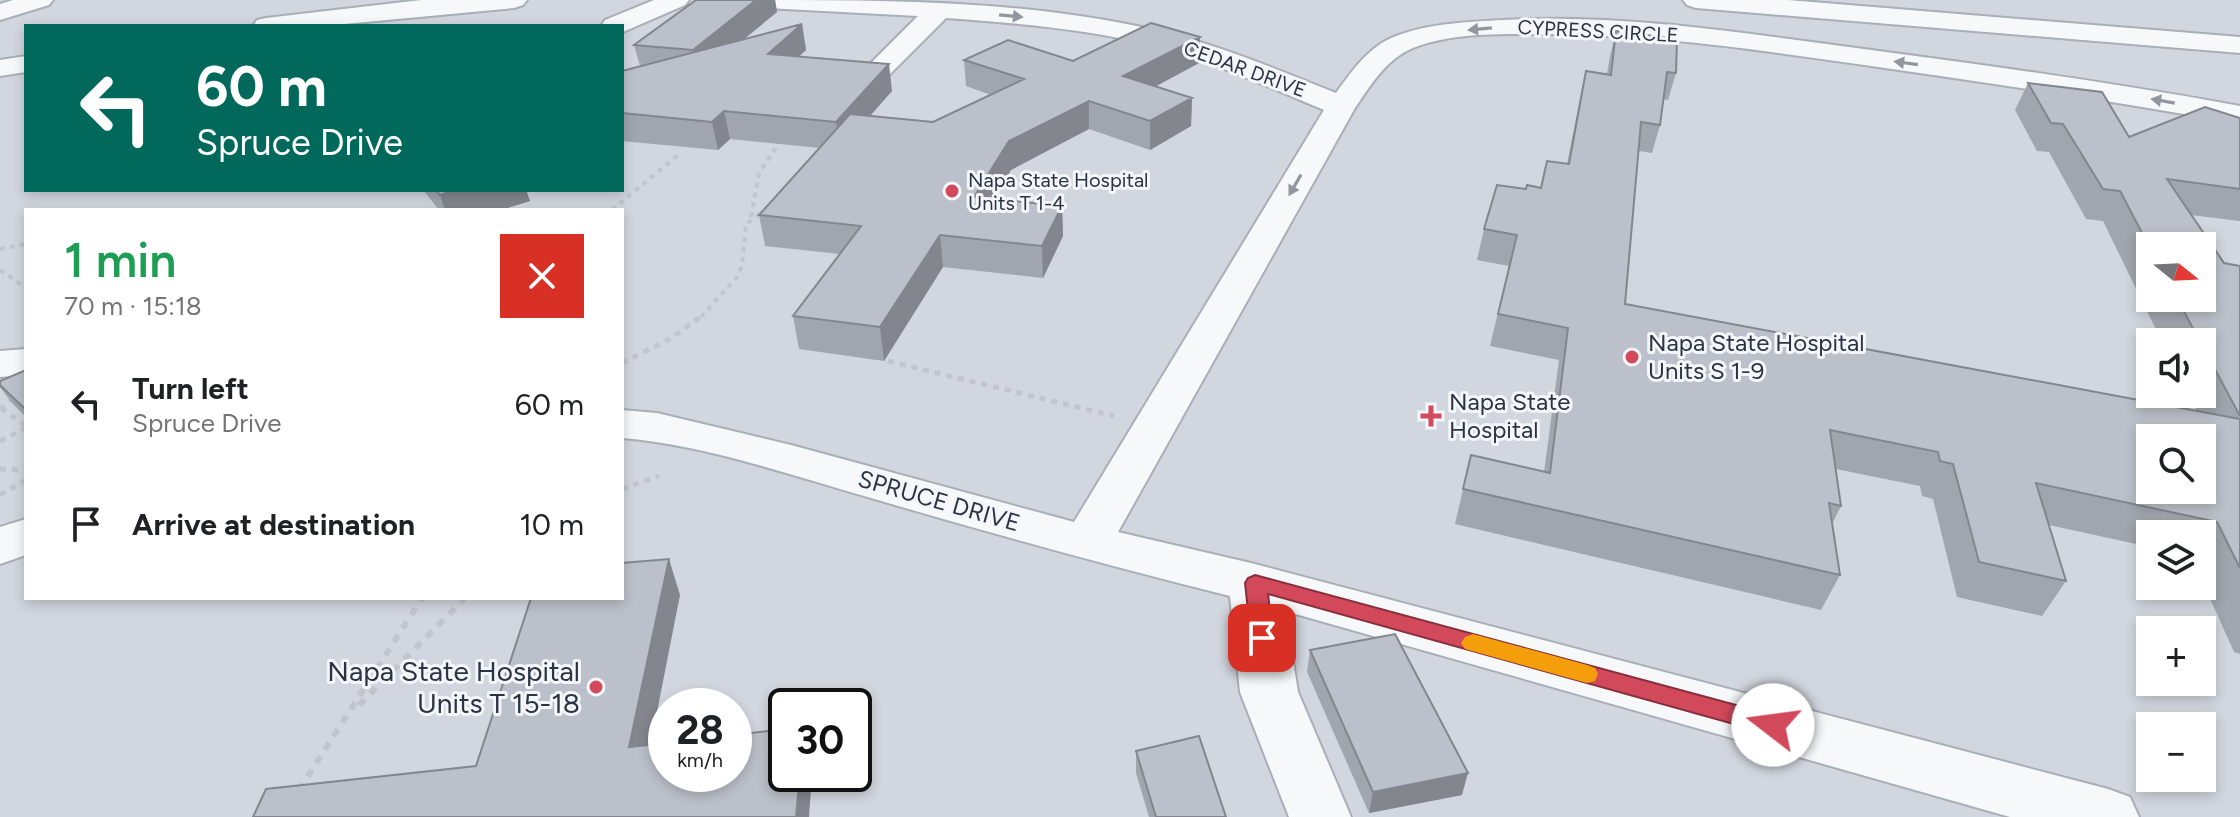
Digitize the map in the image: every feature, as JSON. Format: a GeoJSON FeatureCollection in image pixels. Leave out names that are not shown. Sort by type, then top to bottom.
{"type":"FeatureCollection","features":[{"type":"Feature","properties":{"kind":"street"},"geometry":{"type":"LineString","coordinates":[[0,12],[40,0]]}},
{"type":"Feature","properties":{"kind":"street"},"geometry":{"type":"LineString","coordinates":[[280,24],[382,10],[514,0]]}},
{"type":"Feature","properties":{"kind":"street"},"geometry":{"type":"LineString","coordinates":[[619,24],[676,0]]}},
{"type":"Feature","properties":{"kind":"street","name":"CEDAR DRIVE"},"geometry":{"type":"LineString","coordinates":[[766,0],[1038,19],[1142,36],[1207,53],[1341,106]]}},
{"type":"Feature","properties":{"kind":"street"},"geometry":{"type":"LineString","coordinates":[[1696,0],[2240,45]]}},
{"type":"Feature","properties":{"kind":"street"},"geometry":{"type":"LineString","coordinates":[[873,75],[938,11]]}},
{"type":"Feature","properties":{"kind":"street","name":"CYPRESS CIRCLE"},"geometry":{"type":"LineString","coordinates":[[1087,543],[1341,106],[1368,71],[1393,47],[1442,32],[1553,26],[1742,41],[2040,80],[2240,115]]}},
{"type":"Feature","properties":{"kind":"street"},"geometry":{"type":"LineString","coordinates":[[0,68],[24,64]]}},
{"type":"Feature","properties":{"kind":"street"},"geometry":{"type":"LineString","coordinates":[[0,364],[24,362]]}},
{"type":"Feature","properties":{"kind":"street","name":"SPRUCE DRIVE"},"geometry":{"type":"LineString","coordinates":[[624,424],[657,427],[791,460],[1087,543],[1255,583],[2108,817]]}},
{"type":"Feature","properties":{"kind":"street"},"geometry":{"type":"LineString","coordinates":[[0,546],[24,537]]}},
{"type":"Feature","properties":{"kind":"street"},"geometry":{"type":"LineString","coordinates":[[1255,583],[1269,692],[1320,817]]}},
{"type":"Feature","properties":{"kind":"path"},"geometry":{"type":"LineString","coordinates":[[750,218],[759,173],[777,146]]}},
{"type":"Feature","properties":{"kind":"path"},"geometry":{"type":"LineString","coordinates":[[614,208],[678,155]]}},
{"type":"Feature","properties":{"kind":"path"},"geometry":{"type":"LineString","coordinates":[[624,362],[679,333],[726,292],[743,263],[742,228],[750,218],[775,206]]}},
{"type":"Feature","properties":{"kind":"path"},"geometry":{"type":"LineString","coordinates":[[0,249],[24,244]]}},
{"type":"Feature","properties":{"kind":"path"},"geometry":{"type":"LineString","coordinates":[[0,270],[24,287]]}},
{"type":"Feature","properties":{"kind":"path"},"geometry":{"type":"LineString","coordinates":[[888,361],[1154,426]]}},
{"type":"Feature","properties":{"kind":"path"},"geometry":{"type":"LineString","coordinates":[[0,408],[24,426]]}},
{"type":"Feature","properties":{"kind":"path"},"geometry":{"type":"LineString","coordinates":[[0,441],[24,428]]}},
{"type":"Feature","properties":{"kind":"path"},"geometry":{"type":"LineString","coordinates":[[0,469],[24,470]]}},
{"type":"Feature","properties":{"kind":"path"},"geometry":{"type":"LineString","coordinates":[[624,488],[659,476]]}},
{"type":"Feature","properties":{"kind":"path"},"geometry":{"type":"LineString","coordinates":[[0,495],[24,481]]}},
{"type":"Feature","properties":{"kind":"path"},"geometry":{"type":"LineString","coordinates":[[296,793],[353,710],[421,600]]}},
{"type":"Feature","properties":{"kind":"path"},"geometry":{"type":"LineString","coordinates":[[353,710],[463,600]]}},
{"type":"Feature","properties":{"kind":"shaded area","name":"Napa State Hospital"},"geometry":{"type":"Polygon","coordinates":[[[0,0],[2240,0],[2240,817],[0,817],[0,0]]]}},
{"type":"Feature","properties":{"kind":"building"},"geometry":{"type":"Polygon","coordinates":[[[696,0],[756,0],[693,50],[634,45],[696,0]]]}},
{"type":"Feature","properties":{"kind":"building"},"geometry":{"type":"Polygon","coordinates":[[[1151,23],[1200,37],[1123,76],[1192,98],[1150,121],[1089,101],[1009,141],[974,197],[1062,206],[1042,246],[940,235],[880,327],[793,316],[861,226],[759,215],[850,114],[933,122],[1024,79],[964,60],[1008,40],[1073,61],[1151,23]]]}},
{"type":"Feature","properties":{"kind":"building"},"geometry":{"type":"Polygon","coordinates":[[[802,24],[768,54],[889,64],[836,122],[724,111],[712,122],[624,113],[624,70],[802,24]]]}},
{"type":"Feature","properties":{"kind":"building"},"geometry":{"type":"Polygon","coordinates":[[[1616,31],[1677,39],[1676,73],[1667,72],[1660,125],[1641,122],[1625,304],[2136,400],[2136,408],[2181,408],[2240,419],[2240,568],[2216,520],[2208,520],[2036,483],[2066,581],[1979,562],[1953,464],[1940,461],[1938,452],[1830,430],[1841,506],[1829,503],[1840,575],[1463,489],[1471,455],[1550,473],[1568,328],[1498,314],[1517,235],[1484,229],[1497,185],[1541,188],[1547,161],[1569,164],[1586,71],[1611,75],[1616,31]]]}},
{"type":"Feature","properties":{"kind":"building"},"geometry":{"type":"Polygon","coordinates":[[[2028,83],[2102,92],[2129,137],[2205,107],[2240,118],[2240,189],[2167,179],[2203,232],[2142,232],[2120,191],[2103,189],[2063,124],[2051,123],[2028,83]]]}},
{"type":"Feature","properties":{"kind":"building"},"geometry":{"type":"Polygon","coordinates":[[[2216,251],[2224,263],[2240,266],[2240,416],[2216,371],[2216,328],[2193,328],[2184,312],[2216,312],[2216,251]]]}},
{"type":"Feature","properties":{"kind":"building"},"geometry":{"type":"Polygon","coordinates":[[[24,371],[24,408],[0,385],[0,381],[24,371]]]}},
{"type":"Feature","properties":{"kind":"building","name":"Napa State Hospital Units T 15-18"},"geometry":{"type":"Polygon","coordinates":[[[669,559],[629,747],[648,745],[648,792],[752,792],[752,733],[768,731],[768,792],[798,792],[796,817],[253,817],[266,789],[476,766],[530,600],[624,600],[624,563],[669,559]]]}},
{"type":"Feature","properties":{"kind":"building"},"geometry":{"type":"Polygon","coordinates":[[[1395,634],[1468,773],[1373,792],[1310,650],[1395,634]]]}},
{"type":"Feature","properties":{"kind":"building"},"geometry":{"type":"Polygon","coordinates":[[[1199,736],[1226,817],[1156,817],[1136,751],[1199,736]]]}},
{"type":"Feature","properties":{"kind":"slow traffic"},"geometry":{"type":"LineString","coordinates":[[1473,643],[1587,674]]}},
{"type":"Feature","properties":{"kind":"place","name":"Napa State Hospital Units T 1-4"},"geometry":{"type":"Point","coordinates":[952,191]}},
{"type":"Feature","properties":{"kind":"place","name":"Napa State Hospital Units S 1-9"},"geometry":{"type":"Point","coordinates":[1632,357]}},
{"type":"Feature","properties":{"kind":"place","name":"Napa State Hospital"},"geometry":{"type":"Point","coordinates":[1431,416]}},
{"type":"Feature","properties":{"kind":"place","name":"Napa State Hospital Units T 15-18"},"geometry":{"type":"Point","coordinates":[596,687]}},
{"type":"Feature","properties":{"kind":"route"},"geometry":{"type":"LineString","coordinates":[[1262,638],[1255,583],[1773,725]]}}]}
